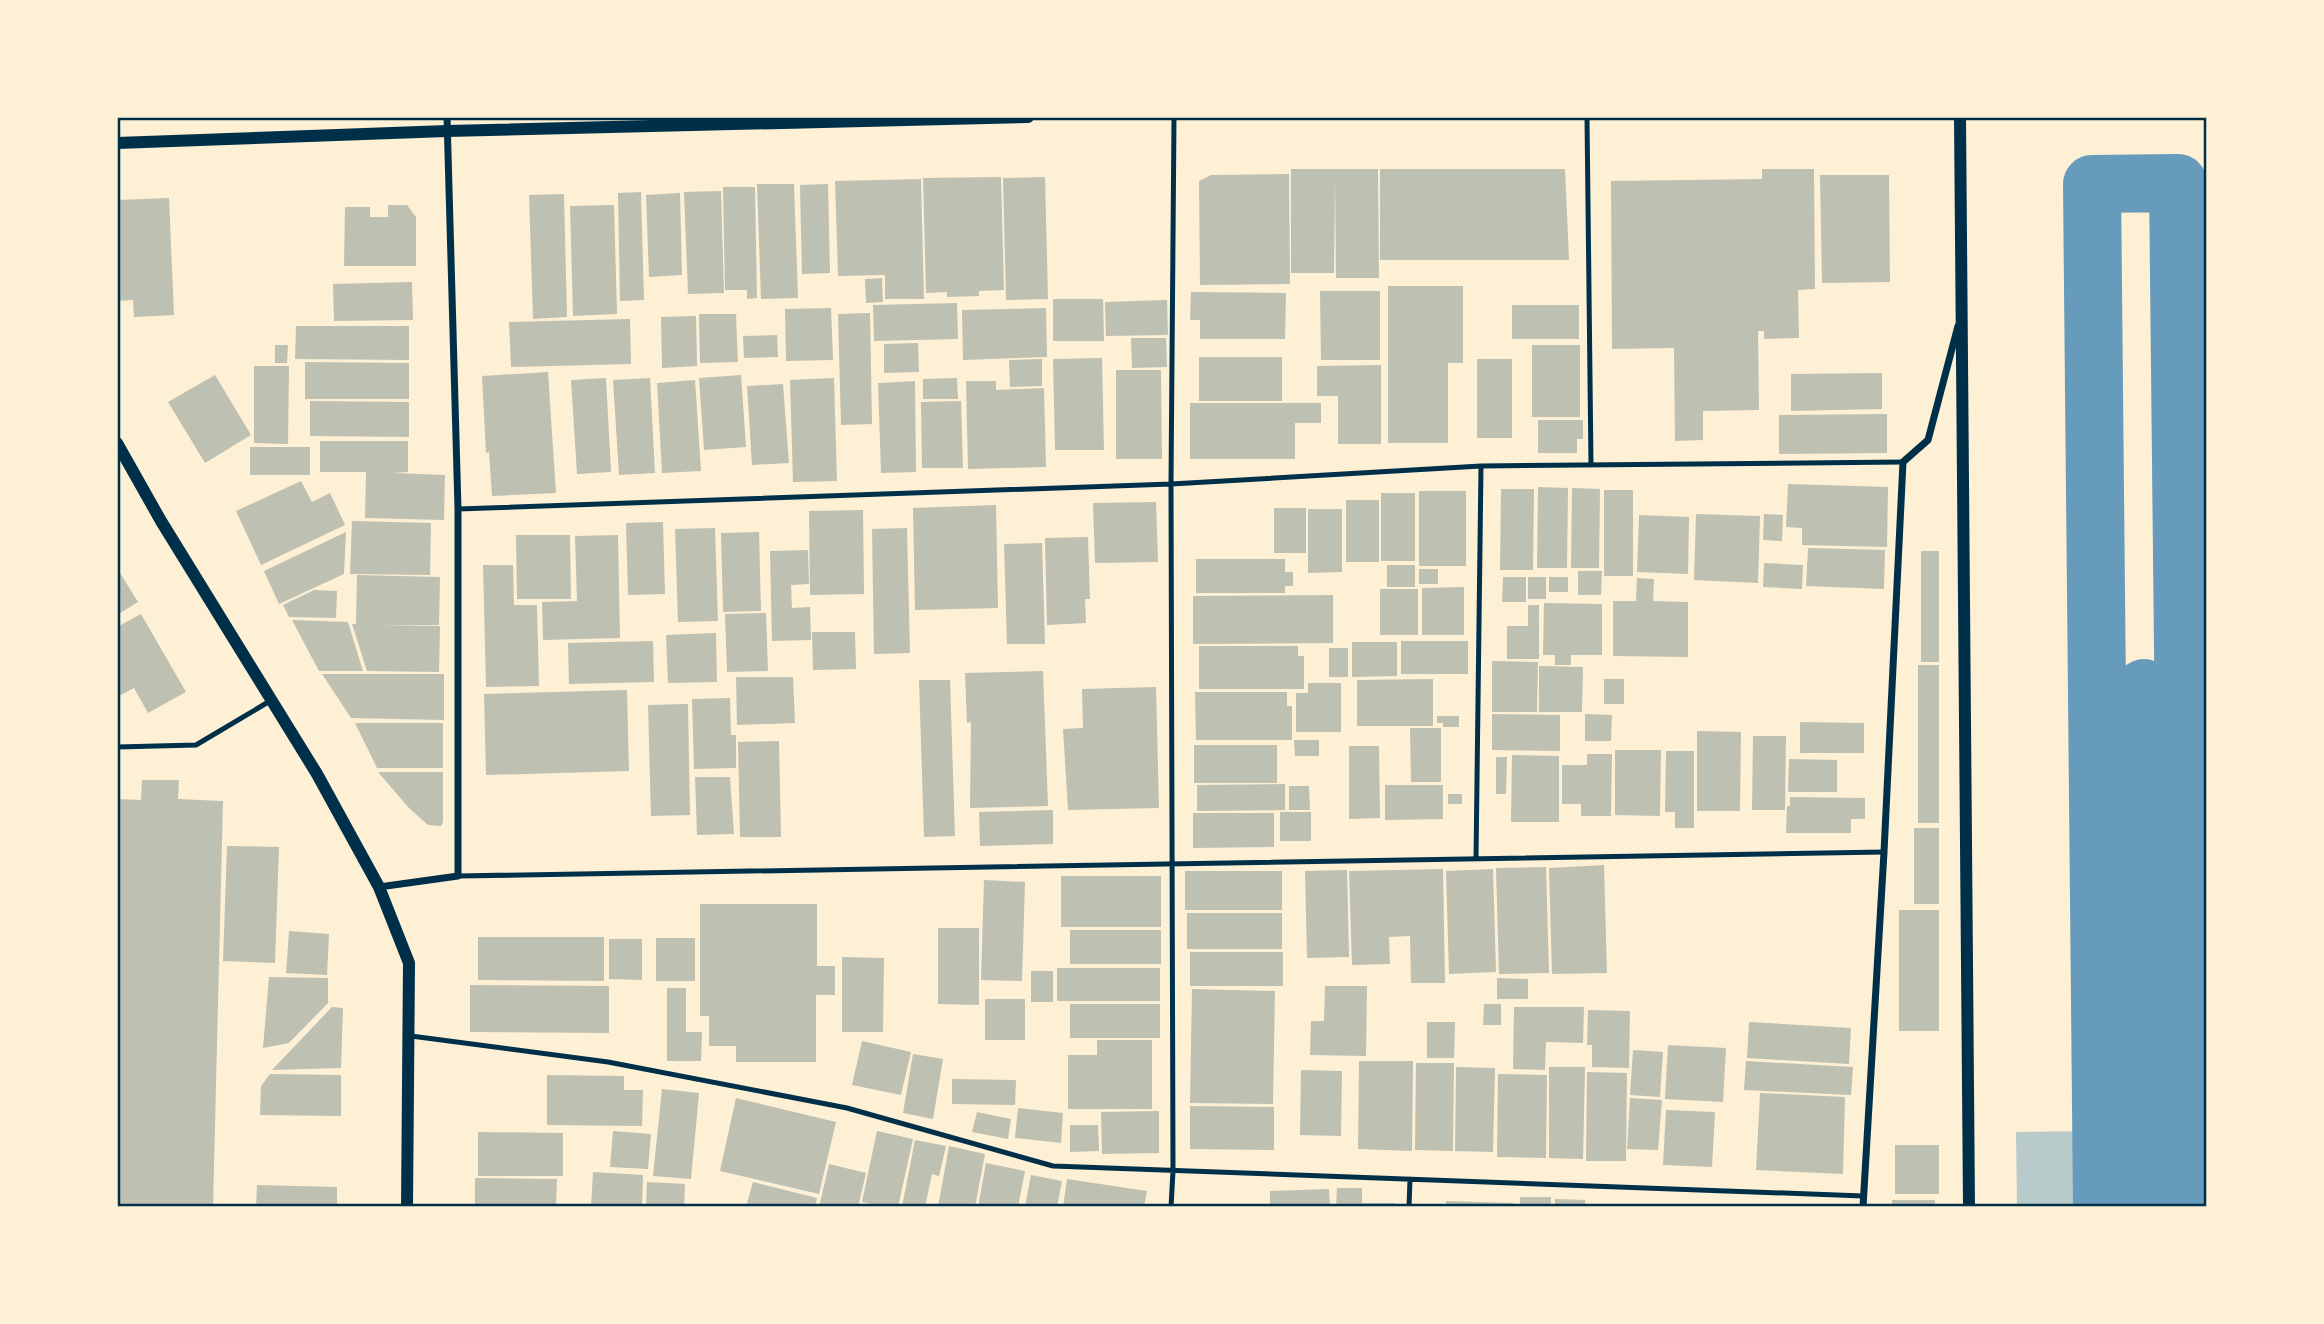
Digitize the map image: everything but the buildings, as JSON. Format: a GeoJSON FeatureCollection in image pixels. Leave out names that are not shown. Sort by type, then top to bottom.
{"type":"FeatureCollection","features":[{"type":"Feature","properties":{"kind":"street"},"geometry":{"type":"LineString","coordinates":[[379,887],[458,876],[458,509],[447,117]]}},
{"type":"Feature","properties":{"kind":"street"},"geometry":{"type":"LineString","coordinates":[[117,143],[447,131],[1028,117]]}},
{"type":"Feature","properties":{"kind":"street"},"geometry":{"type":"LineString","coordinates":[[1960,117],[1969,1207]]}},
{"type":"Feature","properties":{"kind":"street"},"geometry":{"type":"LineString","coordinates":[[1863,1207],[1903,463],[1928,440],[1961,312]]}},
{"type":"Feature","properties":{"kind":"street"},"geometry":{"type":"LineString","coordinates":[[117,443],[161,521],[317,774],[379,887],[410,963],[407,1207]]}},
{"type":"Feature","properties":{"kind":"lane"},"geometry":{"type":"LineString","coordinates":[[1171,1207],[1174,117]]}},
{"type":"Feature","properties":{"kind":"lane"},"geometry":{"type":"LineString","coordinates":[[1587,117],[1591,466]]}},
{"type":"Feature","properties":{"kind":"lane"},"geometry":{"type":"LineString","coordinates":[[458,509],[1171,484],[1481,466],[1903,463]]}},
{"type":"Feature","properties":{"kind":"lane"},"geometry":{"type":"LineString","coordinates":[[1476,859],[1481,466]]}},
{"type":"Feature","properties":{"kind":"lane"},"geometry":{"type":"LineString","coordinates":[[117,747],[196,745],[271,701]]}},
{"type":"Feature","properties":{"kind":"lane"},"geometry":{"type":"LineString","coordinates":[[458,876],[1884,852]]}},
{"type":"Feature","properties":{"kind":"lane"},"geometry":{"type":"LineString","coordinates":[[408,1036],[608,1062],[847,1108],[1052,1166],[1863,1196]]}},
{"type":"Feature","properties":{"kind":"lane"},"geometry":{"type":"LineString","coordinates":[[1409,1207],[1410,1180]]}},
{"type":"Feature","properties":{"kind":"shaded area"},"geometry":{"type":"Polygon","coordinates":[[[2102,1131],[2102,1207],[2017,1207],[2016,1132],[2102,1131]]]}},
{"type":"Feature","properties":{"kind":"waterway"},"geometry":{"type":"LineString","coordinates":[[2102,1207],[2092,184],[2178,183],[2189,1207]]}},
{"type":"Feature","properties":{"kind":"waterway"},"geometry":{"type":"LineString","coordinates":[[2143,1207],[2144,688]]}}]}
